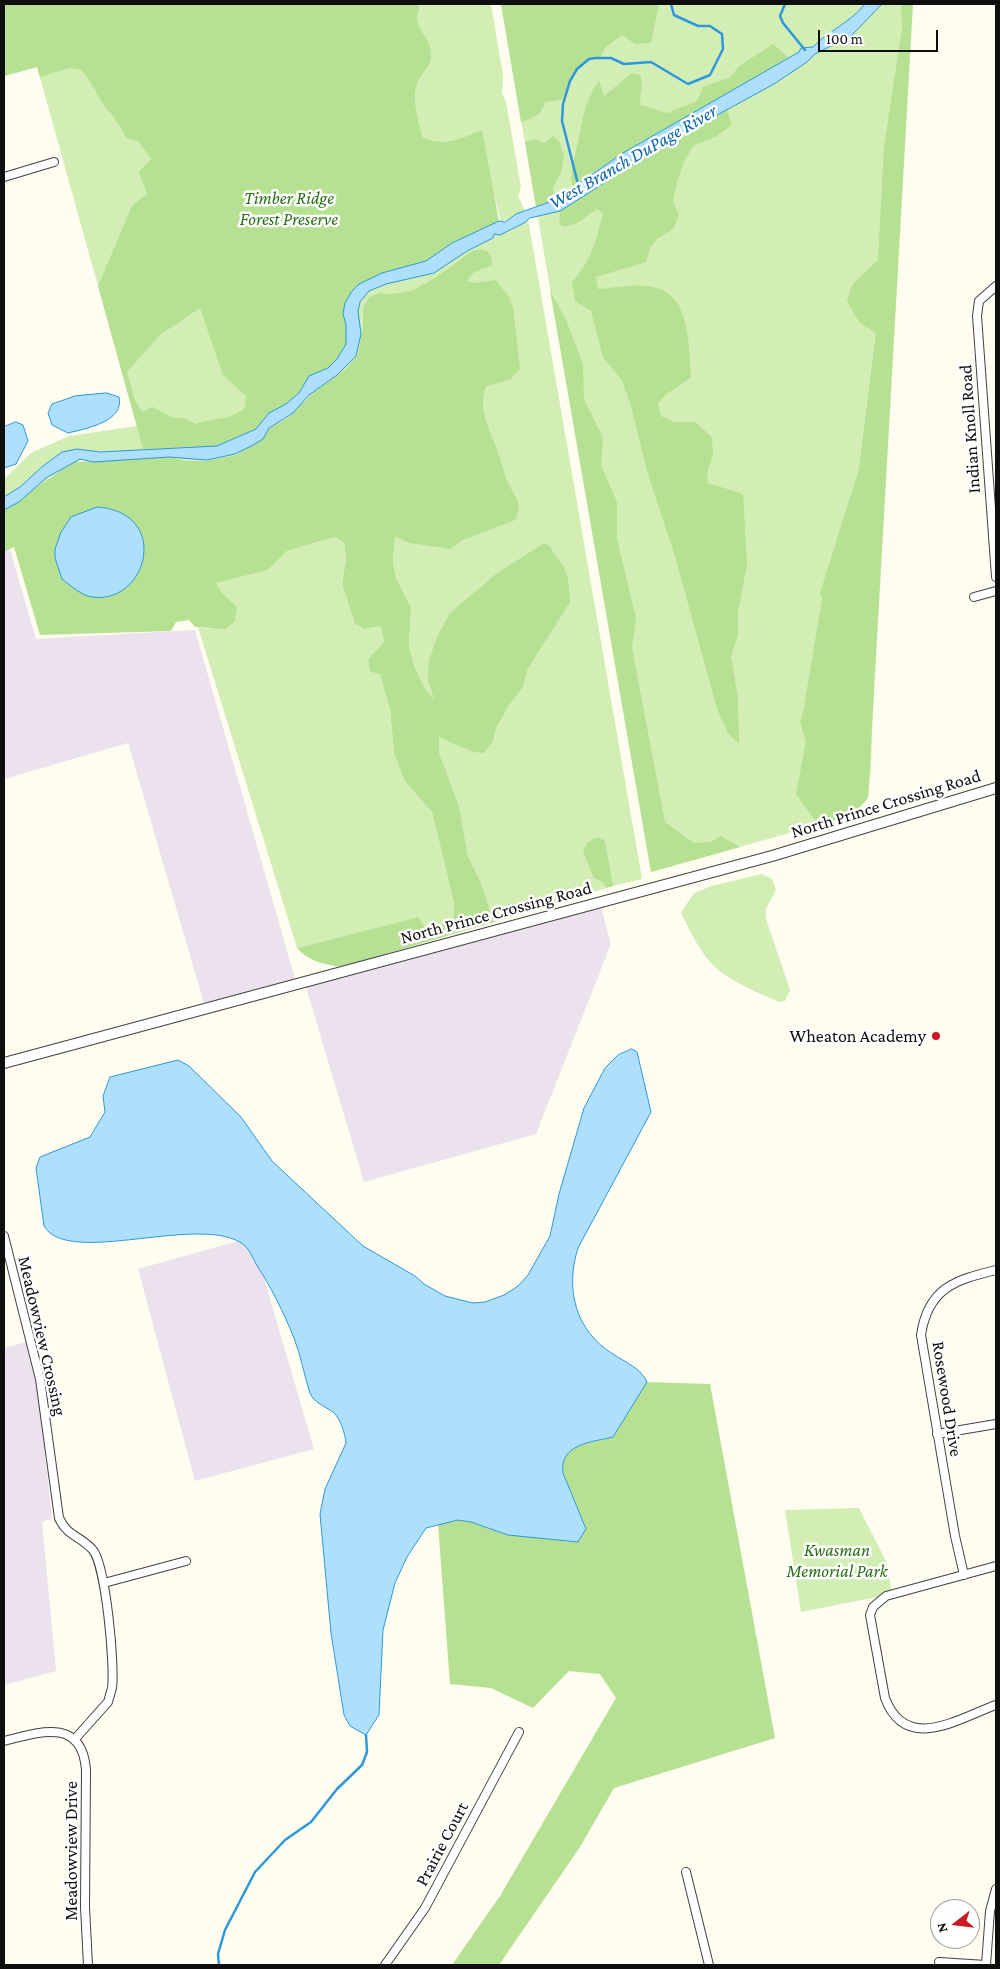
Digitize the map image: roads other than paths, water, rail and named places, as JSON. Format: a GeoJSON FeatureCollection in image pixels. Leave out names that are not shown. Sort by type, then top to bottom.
{"type":"FeatureCollection","features":[{"type":"Feature","properties":{"kind":"street"},"geometry":{"type":"LineString","coordinates":[[4,177],[54,162]]}},
{"type":"Feature","properties":{"kind":"street","name":"Indian Knoll Road"},"geometry":{"type":"LineString","coordinates":[[996,286],[980,301],[977,316],[996,577]]}},
{"type":"Feature","properties":{"kind":"street"},"geometry":{"type":"LineString","coordinates":[[974,597],[996,590]]}},
{"type":"Feature","properties":{"kind":"street","name":"North Prince Crossing Road"},"geometry":{"type":"LineString","coordinates":[[4,1064],[772,856],[996,788]]}},
{"type":"Feature","properties":{"kind":"street","name":"Meadowview Crossing"},"geometry":{"type":"LineString","coordinates":[[4,1236],[42,1385],[59,1518],[68,1533],[92,1549],[100,1562],[104,1583],[112,1688],[108,1702],[74,1740]]}},
{"type":"Feature","properties":{"kind":"street","name":"Rosewood Drive"},"geometry":{"type":"LineString","coordinates":[[964,1574],[922,1345],[923,1325],[928,1308],[937,1296],[953,1283],[996,1270]]}},
{"type":"Feature","properties":{"kind":"street"},"geometry":{"type":"LineString","coordinates":[[937,1434],[996,1424]]}},
{"type":"Feature","properties":{"kind":"street"},"geometry":{"type":"LineString","coordinates":[[104,1583],[186,1561]]}},
{"type":"Feature","properties":{"kind":"street"},"geometry":{"type":"LineString","coordinates":[[996,1566],[886,1596],[872,1610],[870,1622],[884,1698],[889,1708],[904,1724],[920,1729],[932,1729],[996,1705]]}},
{"type":"Feature","properties":{"kind":"street"},"geometry":{"type":"LineString","coordinates":[[4,1741],[51,1730],[65,1734],[74,1740]]}},
{"type":"Feature","properties":{"kind":"street","name":"Prairie Court"},"geometry":{"type":"LineString","coordinates":[[385,1965],[425,1908],[519,1732]]}},
{"type":"Feature","properties":{"kind":"street","name":"Meadowview Drive"},"geometry":{"type":"LineString","coordinates":[[74,1740],[83,1752],[86,1764],[85,1891],[88,1965]]}},
{"type":"Feature","properties":{"kind":"street"},"geometry":{"type":"LineString","coordinates":[[686,1872],[709,1965]]}},
{"type":"Feature","properties":{"kind":"street"},"geometry":{"type":"LineString","coordinates":[[939,1962],[986,1965],[990,1911],[996,1888]]}},
{"type":"Feature","properties":{"kind":"water","name":"West Branch DuPage River"},"geometry":{"type":"Polygon","coordinates":[[[865,4],[882,4],[851,36],[815,54],[807,62],[774,84],[666,143],[560,211],[530,218],[500,235],[494,234],[493,238],[467,251],[434,273],[386,284],[369,291],[360,302],[358,311],[361,334],[356,356],[337,375],[309,395],[293,413],[269,428],[263,439],[253,445],[235,454],[207,460],[169,457],[94,462],[80,459],[46,478],[19,502],[4,510],[4,497],[20,487],[62,452],[77,449],[100,452],[217,446],[256,429],[269,413],[286,404],[299,393],[309,376],[328,368],[337,359],[346,344],[346,325],[343,314],[345,303],[359,284],[382,273],[426,261],[452,243],[499,221],[505,222],[516,214],[555,200],[623,153],[799,52],[801,48],[813,47],[853,16],[865,4]]]}},
{"type":"Feature","properties":{"kind":"water"},"geometry":{"type":"Polygon","coordinates":[[[107,393],[119,397],[119,406],[116,413],[102,423],[68,433],[52,425],[48,413],[52,404],[75,396],[107,393]]]}},
{"type":"Feature","properties":{"kind":"water"},"geometry":{"type":"Polygon","coordinates":[[[16,422],[23,425],[28,441],[16,464],[4,468],[4,427],[16,422]]]}},
{"type":"Feature","properties":{"kind":"water"},"geometry":{"type":"Polygon","coordinates":[[[98,507],[121,513],[136,525],[143,540],[143,557],[138,574],[127,587],[111,596],[92,597],[80,592],[62,579],[55,558],[55,549],[61,532],[71,517],[98,507]]]}},
{"type":"Feature","properties":{"kind":"water"},"geometry":{"type":"Polygon","coordinates":[[[632,1049],[637,1052],[651,1112],[578,1248],[574,1263],[573,1293],[576,1307],[590,1333],[600,1344],[641,1373],[647,1382],[613,1437],[579,1446],[566,1456],[563,1463],[563,1473],[586,1529],[578,1542],[508,1535],[471,1522],[458,1520],[426,1528],[407,1557],[395,1583],[383,1630],[379,1715],[366,1735],[350,1726],[344,1715],[331,1633],[320,1514],[325,1489],[346,1443],[345,1435],[336,1415],[317,1402],[312,1396],[294,1338],[267,1282],[246,1247],[225,1236],[199,1234],[107,1242],[80,1242],[58,1238],[44,1226],[36,1168],[40,1157],[90,1137],[105,1112],[103,1096],[110,1077],[178,1060],[189,1066],[241,1117],[272,1161],[363,1246],[445,1296],[473,1303],[485,1302],[504,1295],[518,1286],[528,1275],[550,1236],[559,1194],[584,1108],[605,1068],[618,1055],[632,1049]]]}},
{"type":"Feature","properties":{"kind":"waterway","name":"West Branch DuPage River"},"geometry":{"type":"LineString","coordinates":[[578,184],[562,121],[563,104],[570,81],[577,69],[589,59],[611,58],[624,64],[651,62],[688,84],[710,75],[723,49],[722,34],[710,26],[698,26],[674,15],[671,4]]}},
{"type":"Feature","properties":{"kind":"waterway"},"geometry":{"type":"LineString","coordinates":[[785,4],[780,16],[783,23],[805,50]]}},
{"type":"Feature","properties":{"kind":"waterway"},"geometry":{"type":"LineString","coordinates":[[219,1965],[218,1954],[225,1930],[255,1872],[285,1840],[311,1822],[337,1789],[362,1765],[367,1752],[366,1735]]}},
{"type":"Feature","properties":{"kind":"place","name":"Wheaton Academy"},"geometry":{"type":"Point","coordinates":[936,1036]}},
{"type":"Feature","properties":{"kind":"park label","name":"Timber Ridge Forest Preserve"},"geometry":{"type":"Point","coordinates":[289,208]}},
{"type":"Feature","properties":{"kind":"park label","name":"Kwasman Memorial Park"},"geometry":{"type":"Point","coordinates":[837,1560]}}]}
